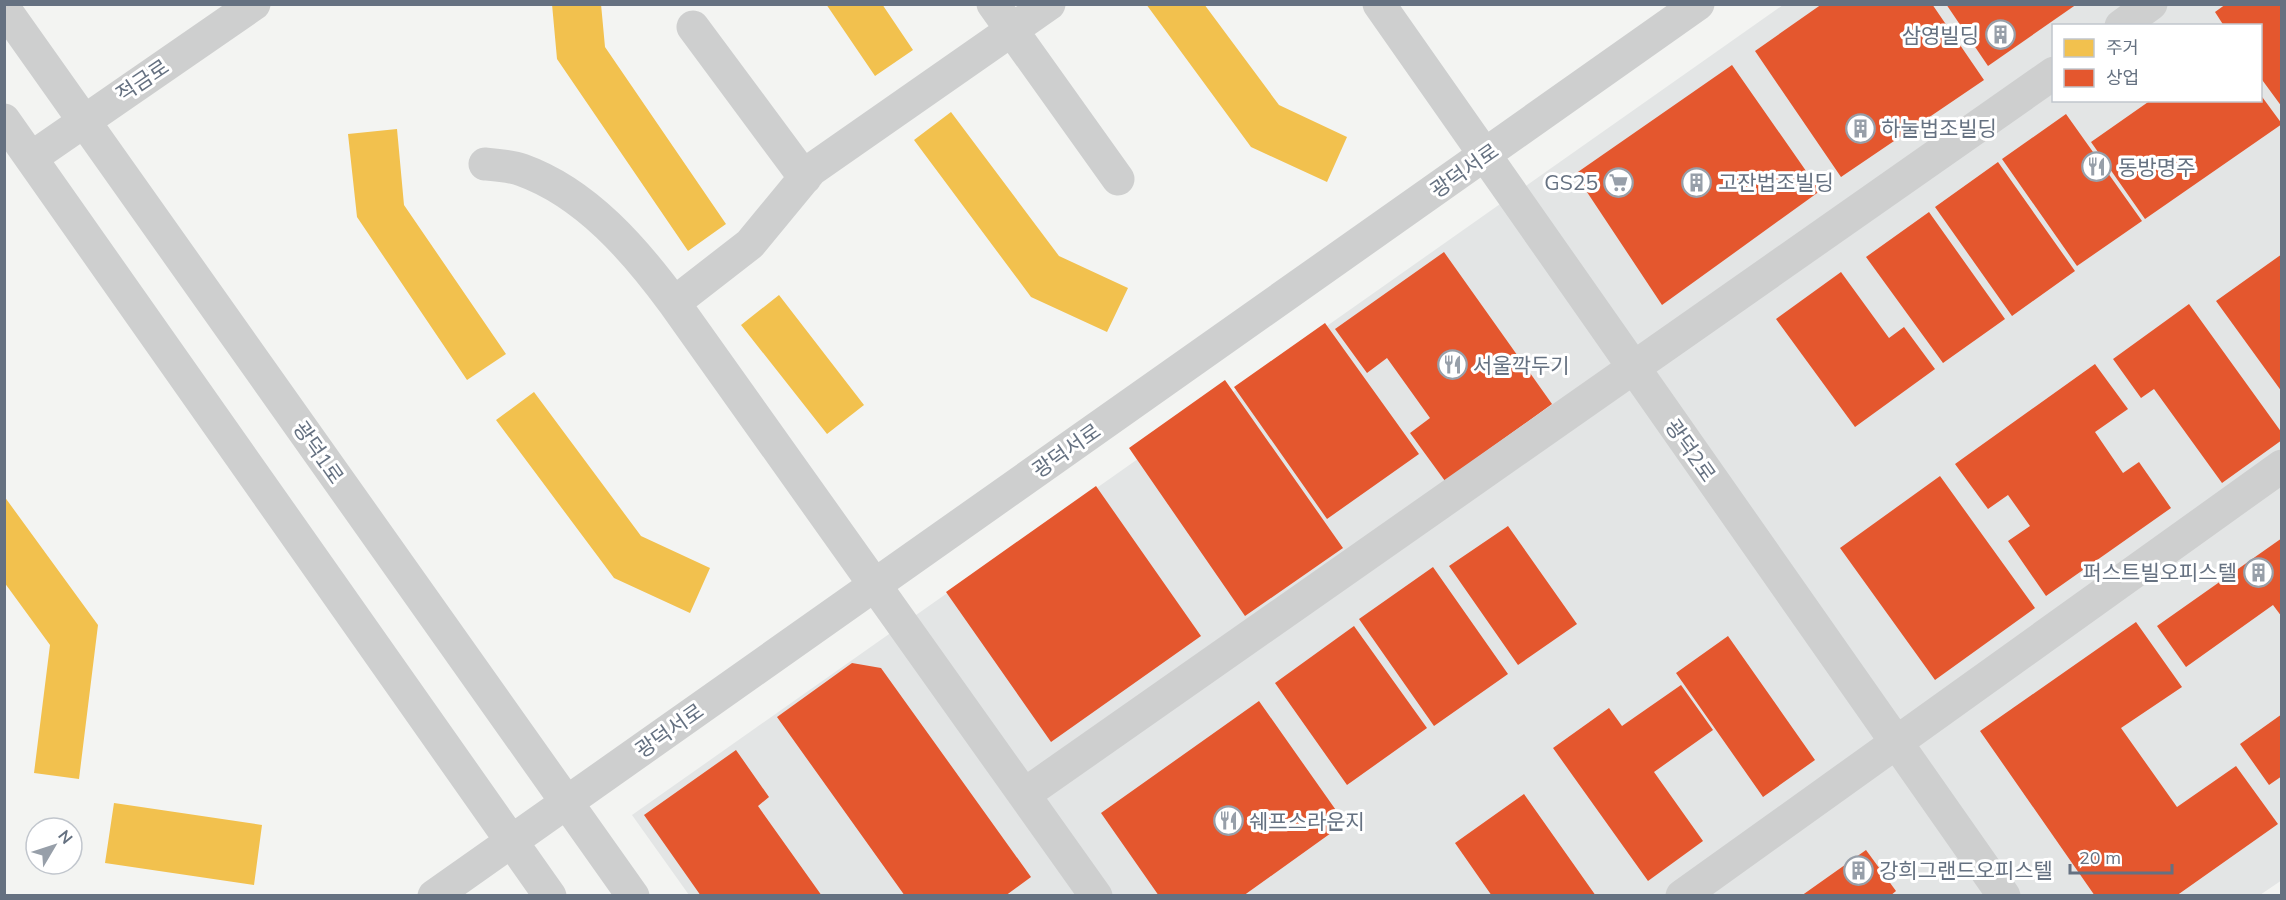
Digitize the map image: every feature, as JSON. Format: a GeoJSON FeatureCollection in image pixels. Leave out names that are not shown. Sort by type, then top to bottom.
{"type":"FeatureCollection","features":[{"type":"Feature","properties":{"kind":"street","name":"적금로"},"geometry":{"type":"LineString","coordinates":[[31,158],[254,4]]}},
{"type":"Feature","properties":{"kind":"street"},"geometry":{"type":"LineString","coordinates":[[674,303],[750,244],[820,163],[1002,17],[1049,4]]}},
{"type":"Feature","properties":{"kind":"street","name":"광덕2로"},"geometry":{"type":"LineString","coordinates":[[1379,4],[2004,896]]}},
{"type":"Feature","properties":{"kind":"street","name":"광덕서로"},"geometry":{"type":"LineString","coordinates":[[435,896],[1698,4]]}},
{"type":"Feature","properties":{"kind":"street"},"geometry":{"type":"LineString","coordinates":[[2124,24],[2151,4]]}},
{"type":"Feature","properties":{"kind":"street","name":"광덕1로"},"geometry":{"type":"LineString","coordinates":[[4,8],[633,896]]}},
{"type":"Feature","properties":{"kind":"street"},"geometry":{"type":"LineString","coordinates":[[1002,17],[1118,179]]}},
{"type":"Feature","properties":{"kind":"street"},"geometry":{"type":"LineString","coordinates":[[693,27],[805,178]]}},
{"type":"Feature","properties":{"kind":"street"},"geometry":{"type":"LineString","coordinates":[[1025,794],[2052,74]]}},
{"type":"Feature","properties":{"kind":"street"},"geometry":{"type":"LineString","coordinates":[[4,120],[550,896]]}},
{"type":"Feature","properties":{"kind":"street"},"geometry":{"type":"LineString","coordinates":[[485,164],[521,169],[573,196],[633,251],[674,303],[1096,896]]}},
{"type":"Feature","properties":{"kind":"street"},"geometry":{"type":"LineString","coordinates":[[1682,896],[2282,466]]}},
{"type":"Feature","properties":{"kind":"shaded area"},"geometry":{"type":"Polygon","coordinates":[[[1783,5],[2281,5],[2282,880],[2260,895],[689,895],[632,815],[1783,5]]]}},
{"type":"Feature","properties":{"kind":"building: 주거"},"geometry":{"type":"Polygon","coordinates":[[[552,4],[601,4],[605,47],[726,224],[688,251],[557,59],[552,4]]]}},
{"type":"Feature","properties":{"kind":"building: 주거"},"geometry":{"type":"Polygon","coordinates":[[[826,4],[882,4],[913,50],[875,76],[826,4]]]}},
{"type":"Feature","properties":{"kind":"building: 주거"},"geometry":{"type":"Polygon","coordinates":[[[1146,4],[1204,4],[1279,105],[1347,137],[1327,182],[1251,147],[1146,4]]]}},
{"type":"Feature","properties":{"kind":"building: 주거"},"geometry":{"type":"Polygon","coordinates":[[[951,112],[1059,256],[1128,288],[1107,332],[1031,297],[914,140],[951,112]]]}},
{"type":"Feature","properties":{"kind":"building: 주거"},"geometry":{"type":"Polygon","coordinates":[[[397,129],[404,205],[506,354],[467,380],[357,217],[348,134],[397,129]]]}},
{"type":"Feature","properties":{"kind":"building: 주거"},"geometry":{"type":"Polygon","coordinates":[[[779,295],[864,405],[827,434],[741,325],[779,295]]]}},
{"type":"Feature","properties":{"kind":"building: 주거"},"geometry":{"type":"Polygon","coordinates":[[[534,392],[641,536],[710,568],[690,613],[614,578],[496,420],[534,392]]]}},
{"type":"Feature","properties":{"kind":"building: 주거"},"geometry":{"type":"Polygon","coordinates":[[[4,496],[98,625],[79,779],[34,773],[50,645],[4,582],[4,496]]]}},
{"type":"Feature","properties":{"kind":"building: 주거"},"geometry":{"type":"Polygon","coordinates":[[[114,803],[262,825],[254,885],[105,863],[114,803]]]}},
{"type":"Feature","properties":{"kind":"building: 상업","name":"하눌법조빌딩"},"geometry":{"type":"Polygon","coordinates":[[[1822,4],[1932,4],[1984,80],[1841,177],[1755,51],[1822,4]]]}},
{"type":"Feature","properties":{"kind":"building: 상업","name":"삼영빌딩"},"geometry":{"type":"Polygon","coordinates":[[[1946,4],[2077,4],[1988,66],[1946,4]]]}},
{"type":"Feature","properties":{"kind":"building: 상업"},"geometry":{"type":"Polygon","coordinates":[[[2226,4],[2282,4],[2282,107],[2262,80],[2262,24],[2223,24],[2215,12],[2226,4]]]}},
{"type":"Feature","properties":{"kind":"building: 상업","name":"고잔법조빌딩"},"geometry":{"type":"Polygon","coordinates":[[[1732,65],[1820,191],[1662,305],[1575,174],[1732,65]]]}},
{"type":"Feature","properties":{"kind":"building: 상업"},"geometry":{"type":"Polygon","coordinates":[[[2262,97],[2282,124],[2145,219],[2091,142],[2148,102],[2262,102],[2262,97]]]}},
{"type":"Feature","properties":{"kind":"building: 상업"},"geometry":{"type":"Polygon","coordinates":[[[2066,114],[2142,221],[2077,266],[2002,159],[2066,114]]]}},
{"type":"Feature","properties":{"kind":"building: 상업"},"geometry":{"type":"Polygon","coordinates":[[[1998,162],[2075,271],[2012,316],[1935,207],[1998,162]]]}},
{"type":"Feature","properties":{"kind":"building: 상업"},"geometry":{"type":"Polygon","coordinates":[[[1929,212],[2005,319],[1943,363],[1866,257],[1929,212]]]}},
{"type":"Feature","properties":{"kind":"building: 상업"},"geometry":{"type":"Polygon","coordinates":[[[1444,252],[1552,404],[1445,481],[1410,433],[1430,418],[1387,358],[1367,373],[1335,329],[1444,252]]]}},
{"type":"Feature","properties":{"kind":"building: 상업"},"geometry":{"type":"Polygon","coordinates":[[[2282,254],[2282,392],[2216,301],[2282,254]]]}},
{"type":"Feature","properties":{"kind":"building: 상업"},"geometry":{"type":"Polygon","coordinates":[[[1841,272],[1889,338],[1904,327],[1935,369],[1855,427],[1776,319],[1841,272]]]}},
{"type":"Feature","properties":{"kind":"building: 상업"},"geometry":{"type":"Polygon","coordinates":[[[2189,304],[2282,433],[2282,440],[2222,483],[2154,389],[2141,398],[2113,359],[2189,304]]]}},
{"type":"Feature","properties":{"kind":"building: 상업"},"geometry":{"type":"Polygon","coordinates":[[[1325,323],[1419,454],[1327,519],[1234,387],[1325,323]]]}},
{"type":"Feature","properties":{"kind":"building: 상업"},"geometry":{"type":"Polygon","coordinates":[[[2095,364],[2128,409],[2095,432],[2123,473],[2139,462],[2171,508],[2046,596],[2008,541],[2030,526],[2008,495],[1988,509],[1955,464],[2095,364]]]}},
{"type":"Feature","properties":{"kind":"building: 상업"},"geometry":{"type":"Polygon","coordinates":[[[1225,380],[1343,548],[1245,616],[1129,448],[1225,380]]]}},
{"type":"Feature","properties":{"kind":"building: 상업"},"geometry":{"type":"Polygon","coordinates":[[[1940,476],[2035,608],[1935,680],[1840,548],[1940,476]]]}},
{"type":"Feature","properties":{"kind":"building: 상업"},"geometry":{"type":"Polygon","coordinates":[[[1096,486],[1201,636],[1051,742],[946,592],[1096,486]]]}},
{"type":"Feature","properties":{"kind":"building: 상업"},"geometry":{"type":"Polygon","coordinates":[[[1508,526],[1577,624],[1518,665],[1449,566],[1508,526]]]}},
{"type":"Feature","properties":{"kind":"building: 상업","name":"퍼스트빌오피스텔"},"geometry":{"type":"Polygon","coordinates":[[[2282,538],[2282,617],[2273,605],[2186,667],[2157,626],[2282,538]]]}},
{"type":"Feature","properties":{"kind":"building: 상업"},"geometry":{"type":"Polygon","coordinates":[[[1433,567],[1508,674],[1434,726],[1359,619],[1433,567]]]}},
{"type":"Feature","properties":{"kind":"building: 상업"},"geometry":{"type":"Polygon","coordinates":[[[2136,622],[2182,687],[2121,728],[2177,807],[2236,766],[2278,824],[2176,896],[2095,896],[1980,731],[2136,622]]]}},
{"type":"Feature","properties":{"kind":"building: 상업"},"geometry":{"type":"Polygon","coordinates":[[[1354,626],[1427,728],[1347,785],[1275,683],[1354,626]]]}},
{"type":"Feature","properties":{"kind":"building: 상업"},"geometry":{"type":"Polygon","coordinates":[[[1728,636],[1815,760],[1763,797],[1676,673],[1728,636]]]}},
{"type":"Feature","properties":{"kind":"building: 상업"},"geometry":{"type":"Polygon","coordinates":[[[852,663],[881,668],[1031,877],[1005,896],[905,896],[777,717],[852,663]]]}},
{"type":"Feature","properties":{"kind":"building: 상업"},"geometry":{"type":"Polygon","coordinates":[[[1681,685],[1713,730],[1654,772],[1703,841],[1648,881],[1553,748],[1609,708],[1622,726],[1681,685]]]}},
{"type":"Feature","properties":{"kind":"building: 상업"},"geometry":{"type":"Polygon","coordinates":[[[1259,701],[1345,823],[1243,896],[1159,896],[1101,813],[1259,701]]]}},
{"type":"Feature","properties":{"kind":"building: 상업"},"geometry":{"type":"Polygon","coordinates":[[[2282,714],[2282,776],[2269,785],[2240,744],[2282,714]]]}},
{"type":"Feature","properties":{"kind":"building: 상업"},"geometry":{"type":"Polygon","coordinates":[[[736,750],[769,797],[758,806],[822,896],[701,896],[644,815],[736,750]]]}},
{"type":"Feature","properties":{"kind":"building: 상업"},"geometry":{"type":"Polygon","coordinates":[[[1524,794],[1596,896],[1492,896],[1455,843],[1524,794]]]}},
{"type":"Feature","properties":{"kind":"building: 상업","name":"강희그랜드오피스텔"},"geometry":{"type":"Polygon","coordinates":[[[1866,850],[1896,891],[1890,896],[1801,896],[1866,850]]]}},
{"type":"Feature","properties":{"kind":"place","name":"삼영빌딩"},"geometry":{"type":"Point","coordinates":[2000,35]}},
{"type":"Feature","properties":{"kind":"place","name":"하눌법조빌딩"},"geometry":{"type":"Point","coordinates":[1860,128]}},
{"type":"Feature","properties":{"kind":"place","name":"동방명주"},"geometry":{"type":"Point","coordinates":[2097,167]}},
{"type":"Feature","properties":{"kind":"place","name":"GS25"},"geometry":{"type":"Point","coordinates":[1619,182]}},
{"type":"Feature","properties":{"kind":"place","name":"고잔법조빌딩"},"geometry":{"type":"Point","coordinates":[1697,182]}},
{"type":"Feature","properties":{"kind":"place","name":"서울깍두기"},"geometry":{"type":"Point","coordinates":[1452,365]}},
{"type":"Feature","properties":{"kind":"place","name":"퍼스트빌오피스텔"},"geometry":{"type":"Point","coordinates":[2258,572]}},
{"type":"Feature","properties":{"kind":"place","name":"쉐프스라운지"},"geometry":{"type":"Point","coordinates":[1228,821]}},
{"type":"Feature","properties":{"kind":"place","name":"강희그랜드오피스텔"},"geometry":{"type":"Point","coordinates":[1858,870]}}]}
